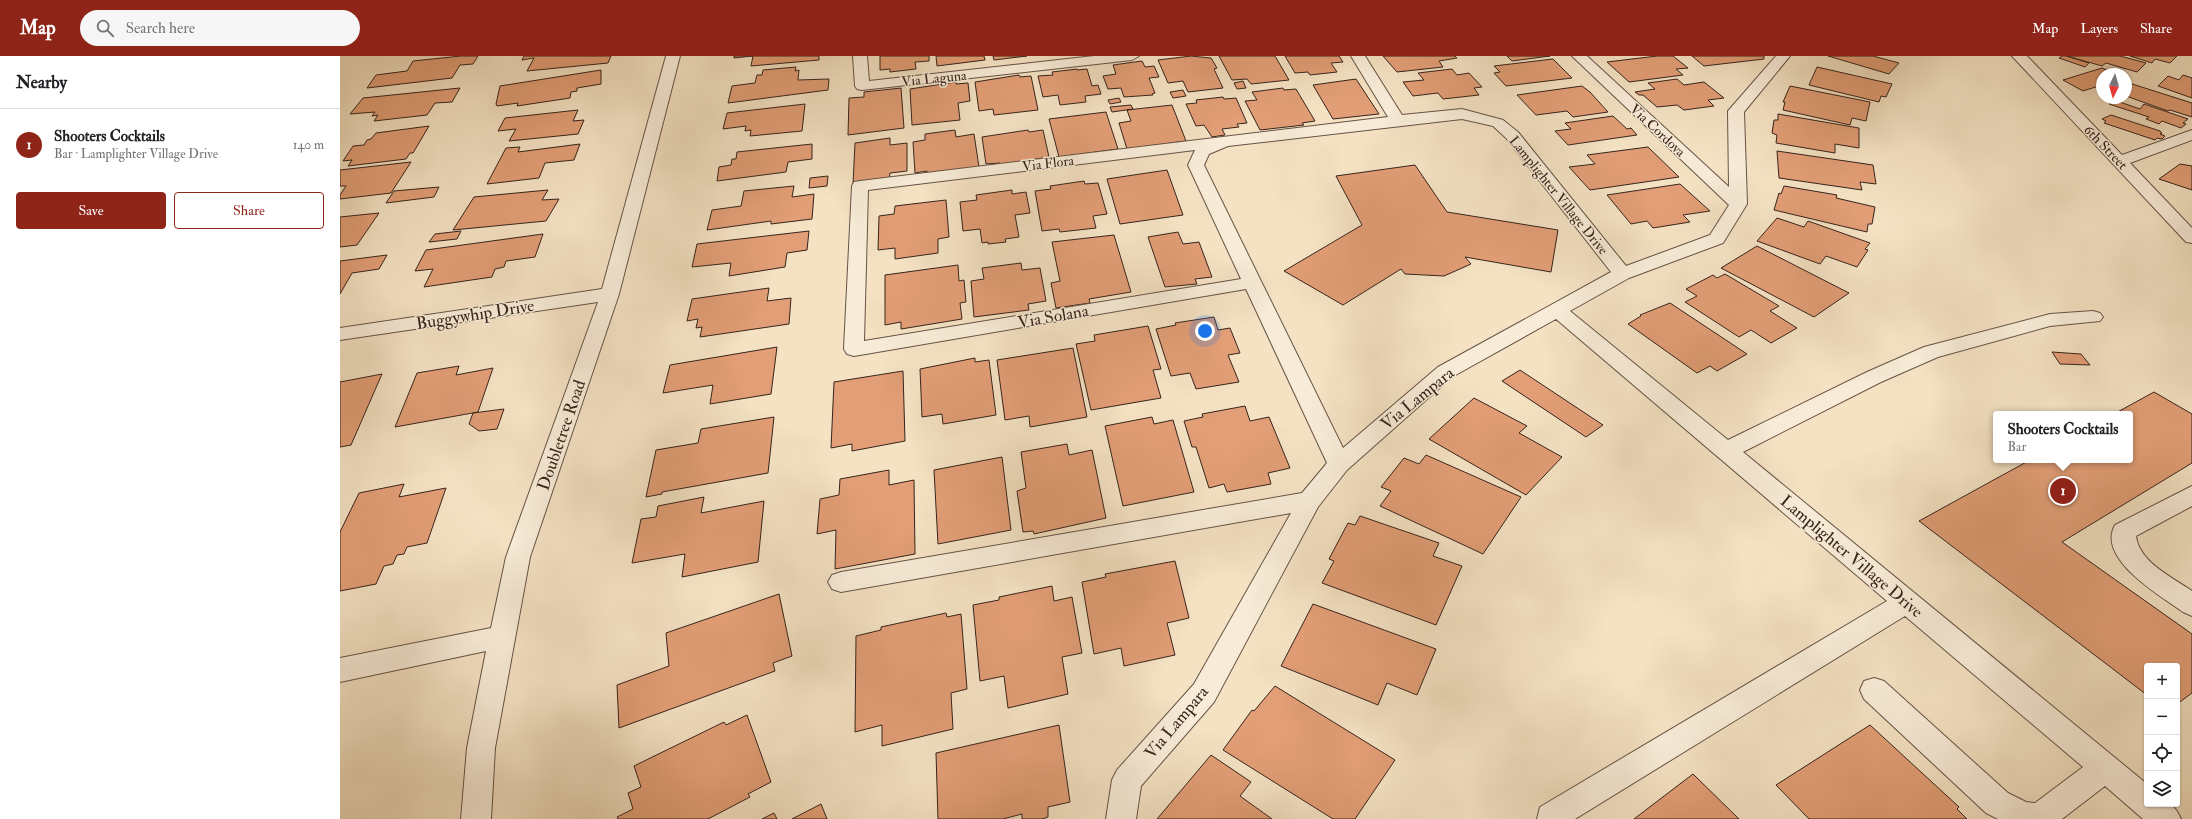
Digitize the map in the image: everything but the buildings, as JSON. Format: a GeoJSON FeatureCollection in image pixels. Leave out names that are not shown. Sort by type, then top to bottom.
{"type":"FeatureCollection","features":[{"type":"Feature","properties":{"kind":"street","name":"Doubletree Road"},"geometry":{"type":"LineString","coordinates":[[476,819],[481,748],[501,637],[518,557],[610,294],[673,56]]}},
{"type":"Feature","properties":{"kind":"street","name":"Via Laguna"},"geometry":{"type":"LineString","coordinates":[[860,56],[862,86],[1132,56]]}},
{"type":"Feature","properties":{"kind":"street"},"geometry":{"type":"LineString","coordinates":[[1358,56],[1398,120]]}},
{"type":"Feature","properties":{"kind":"street","name":"Via Cordova"},"geometry":{"type":"LineString","coordinates":[[1579,56],[1738,204]]}},
{"type":"Feature","properties":{"kind":"street"},"geometry":{"type":"LineString","coordinates":[[1738,204],[1736,111],[1783,56]]}},
{"type":"Feature","properties":{"kind":"street","name":"6th Street"},"geometry":{"type":"LineString","coordinates":[[2019,56],[2192,238]]}},
{"type":"Feature","properties":{"kind":"street","name":"Lamplighter Village Drive"},"geometry":{"type":"LineString","coordinates":[[1398,120],[1462,114],[1498,123],[1512,135],[1622,274]]}},
{"type":"Feature","properties":{"kind":"street","name":"Via Flora"},"geometry":{"type":"LineString","coordinates":[[854,349],[860,186],[1398,120]]}},
{"type":"Feature","properties":{"kind":"street"},"geometry":{"type":"LineString","coordinates":[[2120,161],[2192,134]]}},
{"type":"Feature","properties":{"kind":"street"},"geometry":{"type":"LineString","coordinates":[[1228,141],[1202,151],[1196,165],[1339,464]]}},
{"type":"Feature","properties":{"kind":"street","name":"Via Lampara"},"geometry":{"type":"LineString","coordinates":[[1121,819],[1127,780],[1204,693],[1309,501],[1339,464],[1445,372],[1556,309],[1622,274],[1717,240],[1738,204]]}},
{"type":"Feature","properties":{"kind":"street","name":"Via Solana"},"geometry":{"type":"LineString","coordinates":[[854,349],[1251,282]]}},
{"type":"Feature","properties":{"kind":"street","name":"Buggywhip Drive"},"geometry":{"type":"LineString","coordinates":[[340,334],[610,294]]}},
{"type":"Feature","properties":{"kind":"street","name":"Lamplighter Village Drive"},"geometry":{"type":"LineString","coordinates":[[1556,309],[2144,801]]}},
{"type":"Feature","properties":{"kind":"street"},"geometry":{"type":"LineString","coordinates":[[1726,451],[1874,377],[1931,352],[2050,320],[2093,317]]}},
{"type":"Feature","properties":{"kind":"street"},"geometry":{"type":"LineString","coordinates":[[841,582],[1309,501]]}},
{"type":"Feature","properties":{"kind":"street"},"geometry":{"type":"LineString","coordinates":[[2187,504],[2123,532],[2125,548],[2140,567],[2192,605]]}},
{"type":"Feature","properties":{"kind":"street"},"geometry":{"type":"LineString","coordinates":[[1551,817],[1906,602]]}},
{"type":"Feature","properties":{"kind":"street"},"geometry":{"type":"LineString","coordinates":[[340,670],[501,637]]}},
{"type":"Feature","properties":{"kind":"street"},"geometry":{"type":"LineString","coordinates":[[1874,690],[1997,802],[2023,816],[2039,819],[2105,768]]}},
{"type":"Feature","properties":{"kind":"street","name":"Lamplighter Village Drive"},"geometry":{"type":"LineString","coordinates":[[2152,807],[2166,819]]}},
{"type":"Feature","properties":{"kind":"place","name":"Shooters Cocktails"},"geometry":{"type":"Point","coordinates":[2063,491]}}]}
